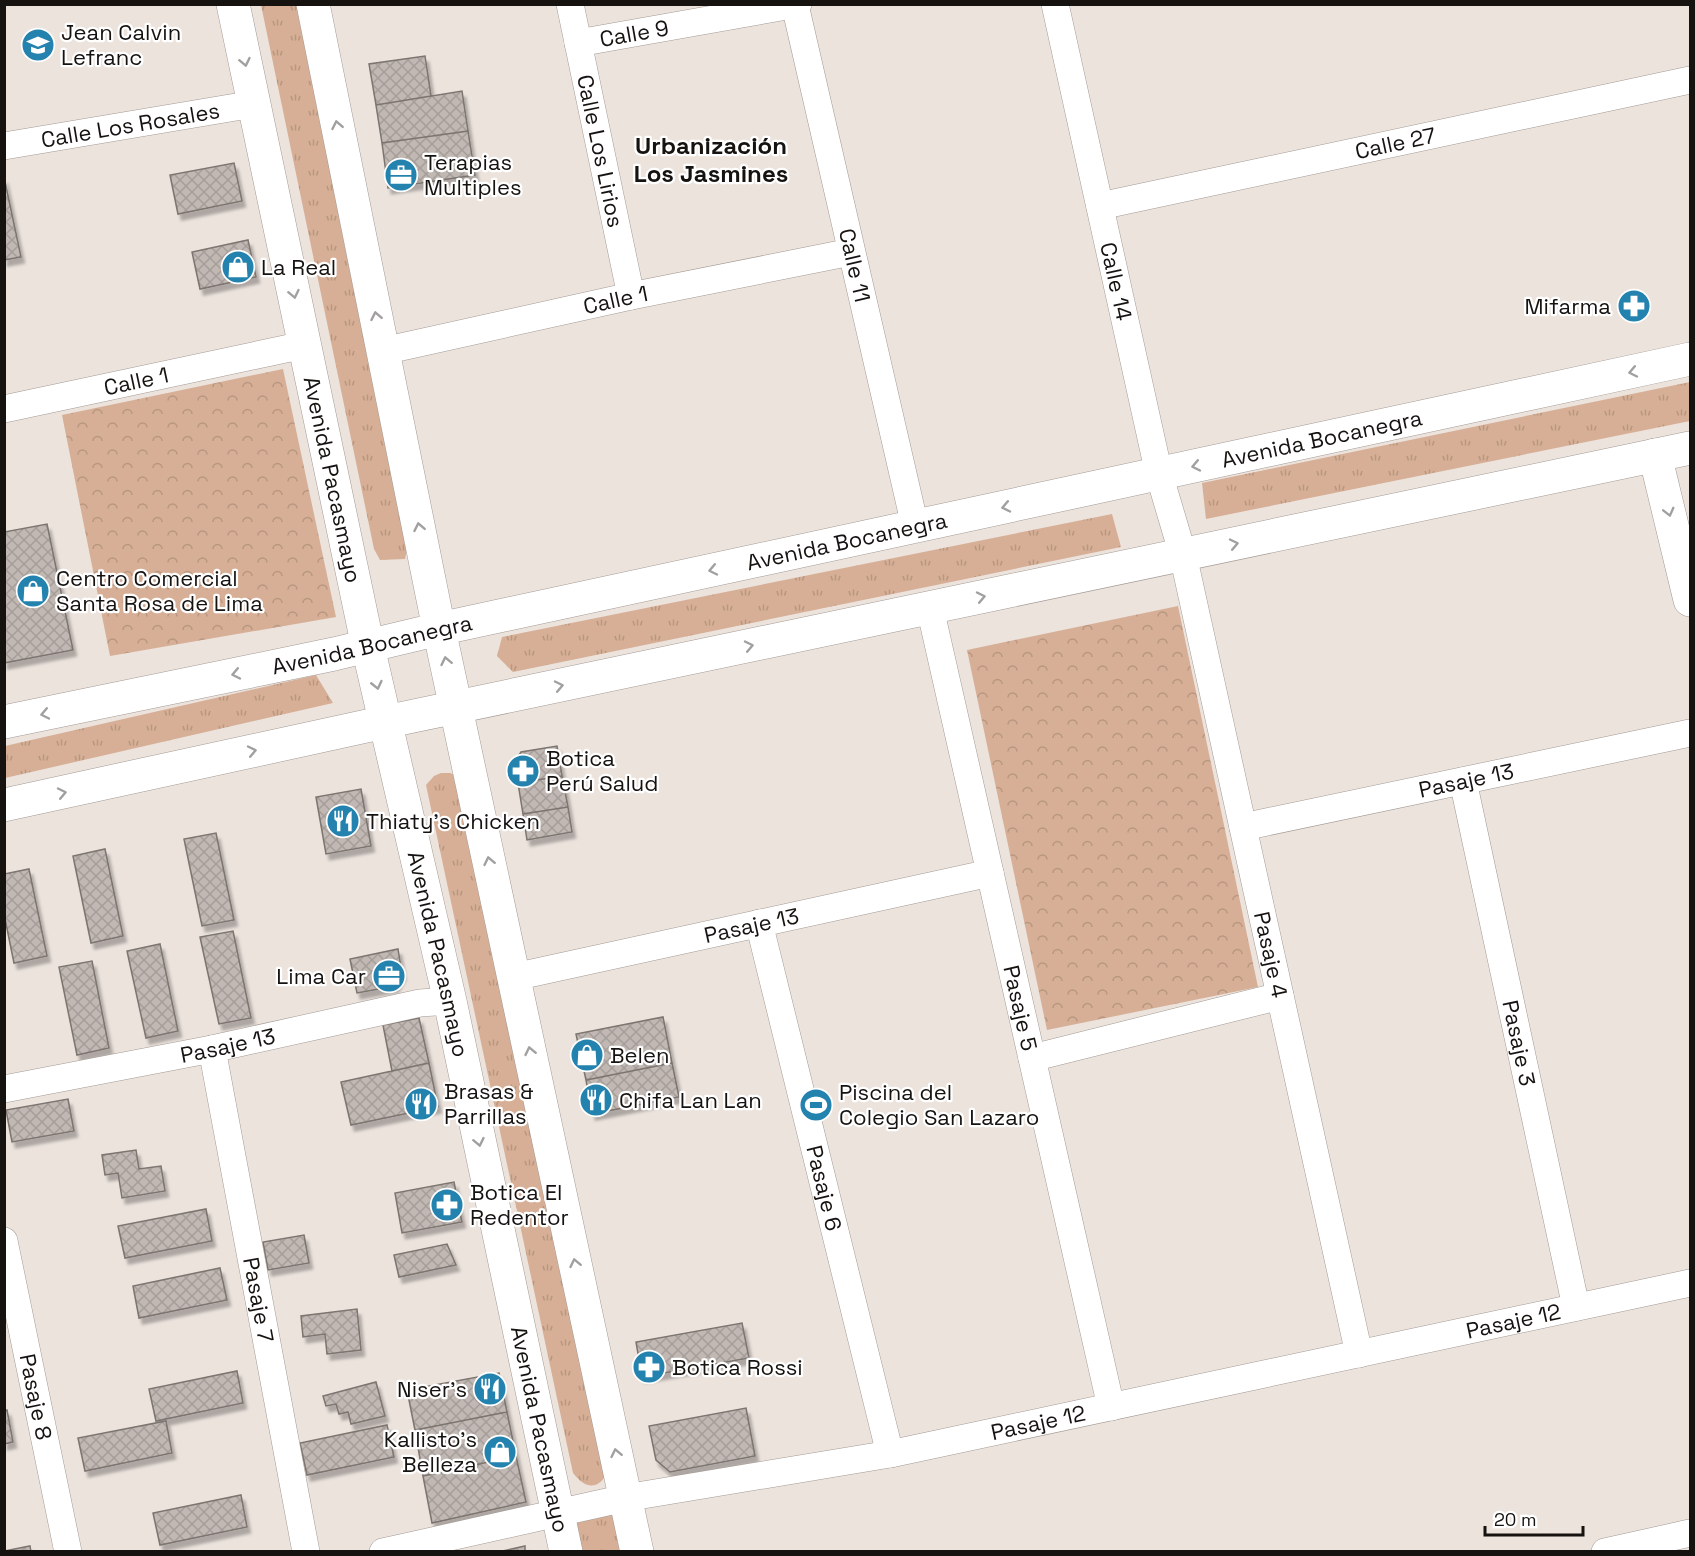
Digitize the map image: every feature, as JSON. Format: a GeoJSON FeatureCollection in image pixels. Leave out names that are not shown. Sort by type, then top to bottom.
{"type":"FeatureCollection","features":[{"type":"Feature","properties":{"kind":"main road","name":"Avenida Pacasmayo"},"geometry":{"type":"LineString","coordinates":[[233,4],[368,647],[450,1001],[566,1551]]}},
{"type":"Feature","properties":{"kind":"main road"},"geometry":{"type":"LineString","coordinates":[[313,4],[439,629],[637,1551]]}},
{"type":"Feature","properties":{"kind":"main road","name":"Avenida Bocanegra"},"geometry":{"type":"LineString","coordinates":[[4,722],[368,647],[439,629],[1690,359]]}},
{"type":"Feature","properties":{"kind":"main road"},"geometry":{"type":"LineString","coordinates":[[4,805],[385,722],[1690,448]]}},
{"type":"Feature","properties":{"kind":"main road"},"geometry":{"type":"LineString","coordinates":[[1655,455],[1690,600]]}},
{"type":"Feature","properties":{"kind":"street","name":"Calle Los Lirios"},"geometry":{"type":"LineString","coordinates":[[570,4],[631,296]]}},
{"type":"Feature","properties":{"kind":"street","name":"Calle 14"},"geometry":{"type":"LineString","coordinates":[[1055,4],[1159,474],[1183,555]]}},
{"type":"Feature","properties":{"kind":"street","name":"Calle 9"},"geometry":{"type":"LineString","coordinates":[[578,43],[797,5]]}},
{"type":"Feature","properties":{"kind":"street","name":"Calle 11"},"geometry":{"type":"LineString","coordinates":[[797,5],[850,252],[915,526]]}},
{"type":"Feature","properties":{"kind":"street","name":"Calle 27"},"geometry":{"type":"LineString","coordinates":[[1100,206],[1690,80]]}},
{"type":"Feature","properties":{"kind":"street","name":"Calle Los Rosales"},"geometry":{"type":"LineString","coordinates":[[4,146],[254,104]]}},
{"type":"Feature","properties":{"kind":"street","name":"Calle 1"},"geometry":{"type":"LineString","coordinates":[[383,351],[631,296],[850,252]]}},
{"type":"Feature","properties":{"kind":"street","name":"Calle 1"},"geometry":{"type":"LineString","coordinates":[[4,410],[304,345]]}},
{"type":"Feature","properties":{"kind":"street","name":"Pasaje 4"},"geometry":{"type":"LineString","coordinates":[[1183,555],[1359,1354]]}},
{"type":"Feature","properties":{"kind":"street","name":"Pasaje 5"},"geometry":{"type":"LineString","coordinates":[[930,608],[1111,1407]]}},
{"type":"Feature","properties":{"kind":"street","name":"Pasaje 13"},"geometry":{"type":"LineString","coordinates":[[1243,827],[1690,733]]}},
{"type":"Feature","properties":{"kind":"street","name":"Pasaje 3"},"geometry":{"type":"LineString","coordinates":[[1463,781],[1576,1307]]}},
{"type":"Feature","properties":{"kind":"street","name":"Pasaje 13"},"geometry":{"type":"LineString","coordinates":[[514,977],[990,873]]}},
{"type":"Feature","properties":{"kind":"street","name":"Pasaje 6"},"geometry":{"type":"LineString","coordinates":[[759,923],[890,1454]]}},
{"type":"Feature","properties":{"kind":"street"},"geometry":{"type":"LineString","coordinates":[[1032,1058],[1280,996]]}},
{"type":"Feature","properties":{"kind":"street","name":"Pasaje 13"},"geometry":{"type":"LineString","coordinates":[[4,1089],[212,1049],[420,1004],[450,1001]]}},
{"type":"Feature","properties":{"kind":"street","name":"Pasaje 7"},"geometry":{"type":"LineString","coordinates":[[212,1049],[306,1551]]}},
{"type":"Feature","properties":{"kind":"street","name":"Pasaje 8"},"geometry":{"type":"LineString","coordinates":[[4,1241],[7,1268],[68,1551]]}},
{"type":"Feature","properties":{"kind":"street","name":"Pasaje 12"},"geometry":{"type":"LineString","coordinates":[[383,1551],[625,1498],[890,1454],[1690,1283]]}},
{"type":"Feature","properties":{"kind":"street"},"geometry":{"type":"LineString","coordinates":[[1616,1550],[1690,1533]]}},
{"type":"Feature","properties":{"kind":"green space"},"geometry":{"type":"Polygon","coordinates":[[[261,5],[298,5],[408,545],[405,559],[380,560],[374,549],[261,5]]]}},
{"type":"Feature","properties":{"kind":"green space"},"geometry":{"type":"Polygon","coordinates":[[[283,369],[336,617],[110,656],[62,415],[283,369]]]}},
{"type":"Feature","properties":{"kind":"green space"},"geometry":{"type":"Polygon","coordinates":[[[1690,382],[1690,421],[1206,519],[1202,483],[1690,382]]]}},
{"type":"Feature","properties":{"kind":"green space"},"geometry":{"type":"Polygon","coordinates":[[[1112,514],[1121,547],[513,672],[497,656],[502,637],[1112,514]]]}},
{"type":"Feature","properties":{"kind":"green space"},"geometry":{"type":"Polygon","coordinates":[[[1178,606],[1258,987],[1047,1030],[967,650],[1178,606]]]}},
{"type":"Feature","properties":{"kind":"green space"},"geometry":{"type":"Polygon","coordinates":[[[316,675],[333,703],[5,778],[5,746],[316,675]]]}},
{"type":"Feature","properties":{"kind":"green space"},"geometry":{"type":"Polygon","coordinates":[[[441,773],[457,776],[608,1471],[600,1482],[592,1486],[582,1482],[573,1473],[426,785],[434,776],[441,773]]]}},
{"type":"Feature","properties":{"kind":"green space"},"geometry":{"type":"Polygon","coordinates":[[[625,1498],[637,1551],[566,1551],[558,1514],[625,1498]]]}},
{"type":"Feature","properties":{"kind":"building"},"geometry":{"type":"Polygon","coordinates":[[[425,56],[431,96],[376,105],[369,64],[425,56]]]}},
{"type":"Feature","properties":{"kind":"building"},"geometry":{"type":"Polygon","coordinates":[[[462,91],[468,131],[382,143],[376,105],[462,91]]]}},
{"type":"Feature","properties":{"kind":"building"},"geometry":{"type":"Polygon","coordinates":[[[468,131],[475,175],[388,188],[382,143],[468,131]]]}},
{"type":"Feature","properties":{"kind":"building"},"geometry":{"type":"Polygon","coordinates":[[[234,163],[242,201],[178,214],[170,175],[234,163]]]}},
{"type":"Feature","properties":{"kind":"building"},"geometry":{"type":"Polygon","coordinates":[[[4,177],[21,257],[4,260],[4,177]]]}},
{"type":"Feature","properties":{"kind":"building"},"geometry":{"type":"Polygon","coordinates":[[[248,240],[256,277],[200,289],[192,252],[248,240]]]}},
{"type":"Feature","properties":{"kind":"building","name":"Centro Comercial Santa Rosa de Lima"},"geometry":{"type":"Polygon","coordinates":[[[47,524],[73,650],[4,663],[4,532],[47,524]]]}},
{"type":"Feature","properties":{"kind":"building"},"geometry":{"type":"Polygon","coordinates":[[[557,746],[562,776],[518,783],[514,763],[521,752],[557,746]]]}},
{"type":"Feature","properties":{"kind":"building"},"geometry":{"type":"Polygon","coordinates":[[[562,776],[568,807],[523,814],[518,783],[562,776]]]}},
{"type":"Feature","properties":{"kind":"building","name":"Thiaty's Chicken"},"geometry":{"type":"Polygon","coordinates":[[[361,789],[371,846],[326,854],[316,797],[361,789]]]}},
{"type":"Feature","properties":{"kind":"building"},"geometry":{"type":"Polygon","coordinates":[[[568,807],[572,832],[527,840],[523,814],[568,807]]]}},
{"type":"Feature","properties":{"kind":"building"},"geometry":{"type":"Polygon","coordinates":[[[216,833],[234,920],[202,926],[184,839],[216,833]]]}},
{"type":"Feature","properties":{"kind":"building"},"geometry":{"type":"Polygon","coordinates":[[[105,849],[123,936],[91,943],[73,856],[105,849]]]}},
{"type":"Feature","properties":{"kind":"building"},"geometry":{"type":"Polygon","coordinates":[[[29,869],[47,956],[14,963],[4,914],[4,874],[29,869]]]}},
{"type":"Feature","properties":{"kind":"building"},"geometry":{"type":"Polygon","coordinates":[[[233,931],[251,1018],[219,1024],[200,937],[233,931]]]}},
{"type":"Feature","properties":{"kind":"building"},"geometry":{"type":"Polygon","coordinates":[[[160,944],[178,1031],[146,1038],[127,951],[160,944]]]}},
{"type":"Feature","properties":{"kind":"building"},"geometry":{"type":"Polygon","coordinates":[[[398,949],[402,974],[395,986],[357,993],[350,959],[398,949]]]}},
{"type":"Feature","properties":{"kind":"building"},"geometry":{"type":"Polygon","coordinates":[[[92,961],[109,1048],[77,1055],[59,967],[92,961]]]}},
{"type":"Feature","properties":{"kind":"building"},"geometry":{"type":"Polygon","coordinates":[[[663,1017],[672,1063],[586,1080],[576,1034],[663,1017]]]}},
{"type":"Feature","properties":{"kind":"building"},"geometry":{"type":"Polygon","coordinates":[[[419,1018],[429,1063],[392,1071],[383,1025],[419,1018]]]}},
{"type":"Feature","properties":{"kind":"building"},"geometry":{"type":"Polygon","coordinates":[[[429,1063],[438,1107],[351,1125],[341,1082],[429,1063]]]}},
{"type":"Feature","properties":{"kind":"building"},"geometry":{"type":"Polygon","coordinates":[[[672,1063],[679,1097],[592,1114],[586,1080],[672,1063]]]}},
{"type":"Feature","properties":{"kind":"building"},"geometry":{"type":"Polygon","coordinates":[[[68,1099],[74,1131],[12,1142],[6,1110],[68,1099]]]}},
{"type":"Feature","properties":{"kind":"building"},"geometry":{"type":"Polygon","coordinates":[[[136,1150],[139,1169],[161,1166],[165,1191],[122,1198],[118,1173],[105,1175],[102,1155],[136,1150]]]}},
{"type":"Feature","properties":{"kind":"building"},"geometry":{"type":"Polygon","coordinates":[[[454,1182],[462,1222],[402,1233],[395,1193],[454,1182]]]}},
{"type":"Feature","properties":{"kind":"building"},"geometry":{"type":"Polygon","coordinates":[[[206,1209],[212,1241],[125,1258],[118,1226],[206,1209]]]}},
{"type":"Feature","properties":{"kind":"building"},"geometry":{"type":"Polygon","coordinates":[[[304,1235],[309,1263],[268,1270],[263,1242],[304,1235]]]}},
{"type":"Feature","properties":{"kind":"building"},"geometry":{"type":"Polygon","coordinates":[[[447,1244],[456,1265],[399,1277],[394,1255],[447,1244]]]}},
{"type":"Feature","properties":{"kind":"building"},"geometry":{"type":"Polygon","coordinates":[[[220,1268],[227,1300],[139,1318],[133,1286],[220,1268]]]}},
{"type":"Feature","properties":{"kind":"building"},"geometry":{"type":"Polygon","coordinates":[[[357,1309],[361,1350],[327,1354],[325,1334],[303,1337],[301,1316],[357,1309]]]}},
{"type":"Feature","properties":{"kind":"building"},"geometry":{"type":"Polygon","coordinates":[[[742,1323],[749,1358],[642,1377],[636,1342],[742,1323]]]}},
{"type":"Feature","properties":{"kind":"building"},"geometry":{"type":"Polygon","coordinates":[[[237,1371],[243,1403],[156,1421],[149,1389],[237,1371]]]}},
{"type":"Feature","properties":{"kind":"building"},"geometry":{"type":"Polygon","coordinates":[[[499,1373],[507,1412],[415,1430],[407,1390],[499,1373]]]}},
{"type":"Feature","properties":{"kind":"building"},"geometry":{"type":"Polygon","coordinates":[[[376,1382],[385,1416],[351,1424],[348,1412],[339,1414],[336,1404],[326,1406],[323,1396],[376,1382]]]}},
{"type":"Feature","properties":{"kind":"building"},"geometry":{"type":"Polygon","coordinates":[[[746,1408],[755,1456],[670,1472],[656,1460],[649,1426],[746,1408]]]}},
{"type":"Feature","properties":{"kind":"building"},"geometry":{"type":"Polygon","coordinates":[[[4,1410],[7,1410],[13,1442],[4,1444],[4,1410]]]}},
{"type":"Feature","properties":{"kind":"building"},"geometry":{"type":"Polygon","coordinates":[[[507,1412],[516,1456],[423,1476],[415,1430],[507,1412]]]}},
{"type":"Feature","properties":{"kind":"building"},"geometry":{"type":"Polygon","coordinates":[[[166,1421],[172,1453],[85,1471],[78,1438],[166,1421]]]}},
{"type":"Feature","properties":{"kind":"building"},"geometry":{"type":"Polygon","coordinates":[[[387,1425],[394,1457],[307,1475],[300,1443],[387,1425]]]}},
{"type":"Feature","properties":{"kind":"building"},"geometry":{"type":"Polygon","coordinates":[[[516,1456],[526,1502],[432,1523],[423,1476],[516,1456]]]}},
{"type":"Feature","properties":{"kind":"building"},"geometry":{"type":"Polygon","coordinates":[[[241,1495],[247,1527],[160,1545],[153,1513],[241,1495]]]}},
{"type":"Feature","properties":{"kind":"building"},"geometry":{"type":"Polygon","coordinates":[[[30,1546],[31,1552],[4,1552],[4,1551],[30,1546]]]}},
{"type":"Feature","properties":{"kind":"building"},"geometry":{"type":"Polygon","coordinates":[[[525,1546],[525,1552],[498,1552],[525,1546]]]}},
{"type":"Feature","properties":{"kind":"place","name":"Jean Calvin Lefranc"},"geometry":{"type":"Point","coordinates":[38,45]}},
{"type":"Feature","properties":{"kind":"place","name":"Terapias Multiples"},"geometry":{"type":"Point","coordinates":[401,175]}},
{"type":"Feature","properties":{"kind":"place","name":"La Real"},"geometry":{"type":"Point","coordinates":[238,267]}},
{"type":"Feature","properties":{"kind":"place","name":"Mifarma"},"geometry":{"type":"Point","coordinates":[1634,306]}},
{"type":"Feature","properties":{"kind":"place","name":"Centro Comercial Santa Rosa de Lima"},"geometry":{"type":"Point","coordinates":[33,591]}},
{"type":"Feature","properties":{"kind":"place","name":"Botica Perú Salud"},"geometry":{"type":"Point","coordinates":[523,771]}},
{"type":"Feature","properties":{"kind":"place","name":"Thiaty's Chicken"},"geometry":{"type":"Point","coordinates":[343,821]}},
{"type":"Feature","properties":{"kind":"place","name":"Lima Car"},"geometry":{"type":"Point","coordinates":[389,976]}},
{"type":"Feature","properties":{"kind":"place","name":"Belen"},"geometry":{"type":"Point","coordinates":[587,1055]}},
{"type":"Feature","properties":{"kind":"place","name":"Chifa Lan Lan"},"geometry":{"type":"Point","coordinates":[596,1100]}},
{"type":"Feature","properties":{"kind":"place","name":"Brasas & Parrillas"},"geometry":{"type":"Point","coordinates":[421,1104]}},
{"type":"Feature","properties":{"kind":"place","name":"Piscina del Colegio San Lazaro"},"geometry":{"type":"Point","coordinates":[816,1105]}},
{"type":"Feature","properties":{"kind":"place","name":"Botica El Redentor"},"geometry":{"type":"Point","coordinates":[447,1205]}},
{"type":"Feature","properties":{"kind":"place","name":"Botica Rossi"},"geometry":{"type":"Point","coordinates":[649,1367]}},
{"type":"Feature","properties":{"kind":"place","name":"Niser's"},"geometry":{"type":"Point","coordinates":[490,1389]}},
{"type":"Feature","properties":{"kind":"place","name":"Kallisto's Belleza"},"geometry":{"type":"Point","coordinates":[500,1452]}},
{"type":"Feature","properties":{"kind":"district","name":"Urbanización Los Jasmines"},"geometry":{"type":"Point","coordinates":[711,159]}}]}
